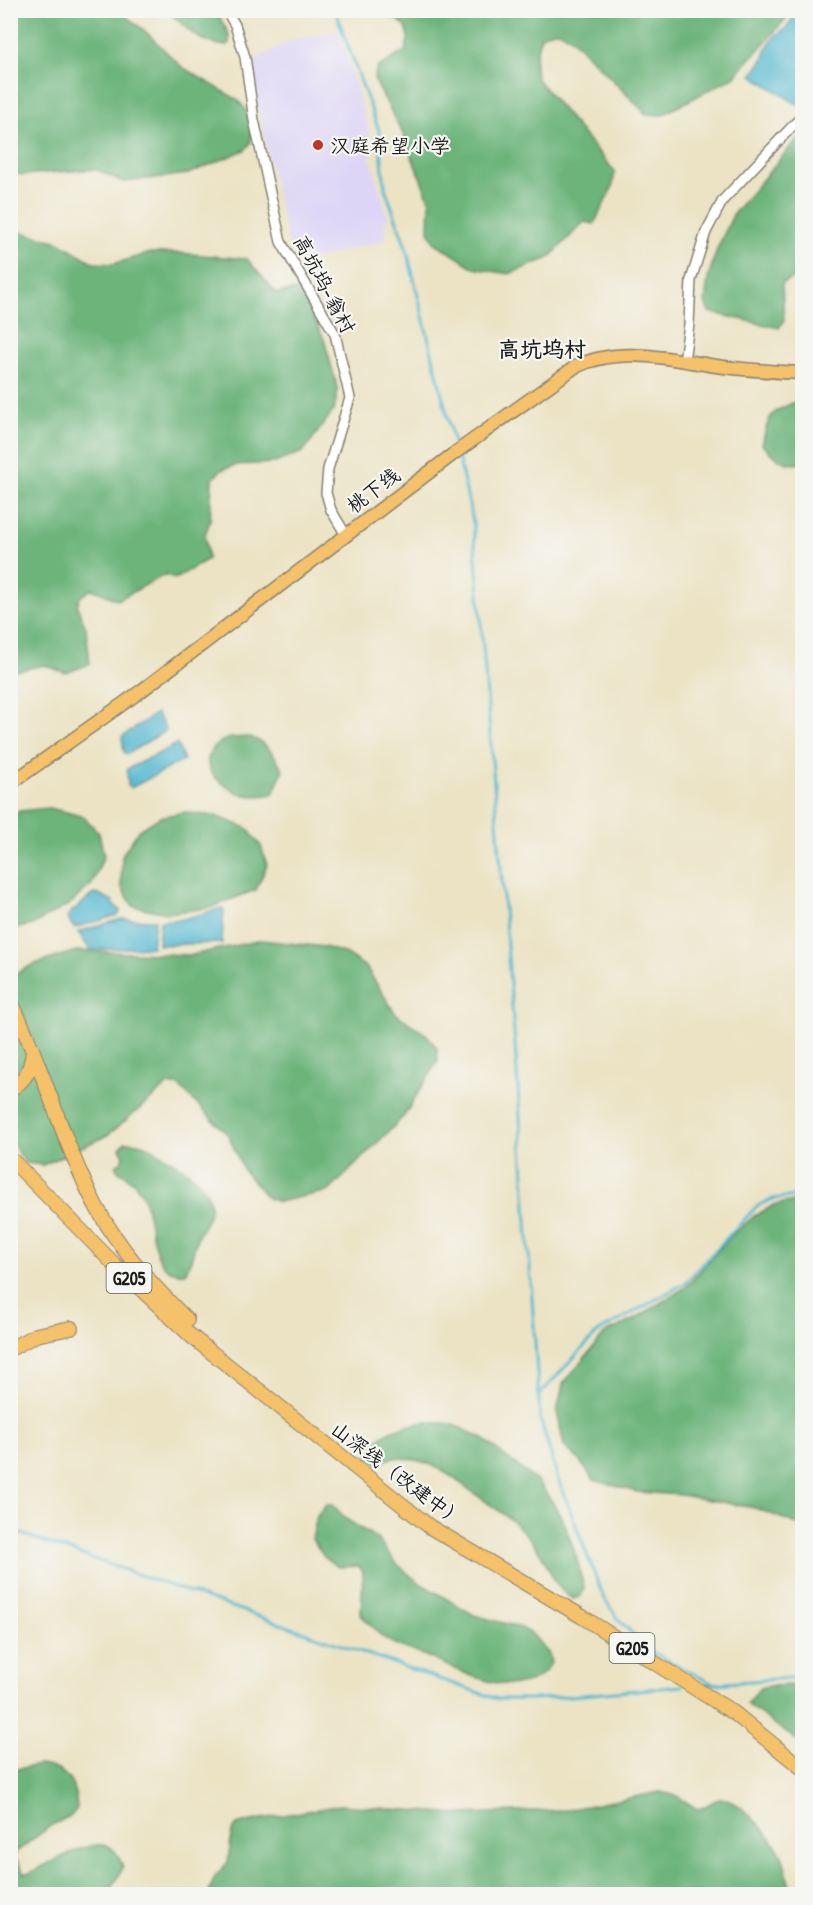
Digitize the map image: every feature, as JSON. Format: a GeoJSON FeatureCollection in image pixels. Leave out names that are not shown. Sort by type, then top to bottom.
{"type":"FeatureCollection","features":[{"type":"Feature","properties":{"kind":"highway"},"geometry":{"type":"LineString","coordinates":[[10,1000],[23,1023],[82,1177],[114,1237],[164,1298],[256,1389]]}},
{"type":"Feature","properties":{"kind":"highway"},"geometry":{"type":"LineString","coordinates":[[10,1089],[20,1084],[30,1071],[33,1053]]}},
{"type":"Feature","properties":{"kind":"highway","name":"山深线（改建中）"},"geometry":{"type":"LineString","coordinates":[[10,1158],[122,1272],[191,1336],[430,1527],[581,1616],[734,1713],[802,1768]]}},
{"type":"Feature","properties":{"kind":"highway"},"geometry":{"type":"LineString","coordinates":[[10,1349],[36,1335],[71,1328]]}},
{"type":"Feature","properties":{"kind":"main road","name":"桃下线"},"geometry":{"type":"LineString","coordinates":[[10,784],[141,691],[452,455],[575,367],[589,360],[626,354],[726,367],[802,373]]}},
{"type":"Feature","properties":{"kind":"street","name":"高坑坞-翁村"},"geometry":{"type":"LineString","coordinates":[[226,10],[235,25],[245,57],[254,120],[280,242],[335,334],[350,398],[328,469],[326,493],[331,510],[346,536]]}},
{"type":"Feature","properties":{"kind":"street"},"geometry":{"type":"LineString","coordinates":[[684,361],[691,280],[706,232],[723,200],[802,116]]}},
{"type":"Feature","properties":{"kind":"shaded area","name":"汉庭希望小学"},"geometry":{"type":"Polygon","coordinates":[[[339,31],[369,131],[371,159],[388,218],[384,222],[387,240],[302,262],[290,248],[278,200],[256,98],[252,61],[291,40],[339,31]]]}},
{"type":"Feature","properties":{"kind":"green space"},"geometry":{"type":"Polygon","coordinates":[[[11,10],[119,11],[144,30],[182,67],[238,100],[246,110],[252,135],[250,144],[245,150],[188,174],[123,182],[95,169],[24,175],[11,173],[11,10]]]}},
{"type":"Feature","properties":{"kind":"green space"},"geometry":{"type":"Polygon","coordinates":[[[167,11],[216,11],[229,34],[229,44],[226,46],[214,44],[199,38],[167,11]]]}},
{"type":"Feature","properties":{"kind":"green space"},"geometry":{"type":"Polygon","coordinates":[[[376,11],[793,11],[734,77],[662,115],[646,114],[571,38],[557,31],[541,36],[535,62],[537,79],[615,172],[612,188],[594,224],[584,222],[549,258],[509,274],[474,268],[434,242],[429,231],[430,202],[402,132],[374,79],[377,68],[405,51],[408,34],[403,24],[376,11]]]}},
{"type":"Feature","properties":{"kind":"green space"},"geometry":{"type":"Polygon","coordinates":[[[802,133],[802,277],[799,275],[782,283],[784,321],[779,328],[709,312],[705,303],[708,278],[717,249],[734,213],[802,133]]]}},
{"type":"Feature","properties":{"kind":"green space"},"geometry":{"type":"Polygon","coordinates":[[[10,229],[59,242],[94,263],[113,264],[150,253],[247,259],[276,293],[299,290],[324,339],[338,390],[334,410],[303,452],[275,463],[237,465],[221,470],[212,480],[210,521],[205,535],[208,559],[175,579],[166,574],[118,600],[92,589],[80,597],[77,606],[86,628],[90,664],[66,673],[44,665],[16,671],[11,669],[10,229]]]}},
{"type":"Feature","properties":{"kind":"green space"},"geometry":{"type":"Polygon","coordinates":[[[802,398],[802,463],[796,464],[775,457],[762,445],[770,417],[778,410],[802,398]]]}},
{"type":"Feature","properties":{"kind":"green space"},"geometry":{"type":"Polygon","coordinates":[[[250,737],[261,742],[270,750],[283,770],[273,794],[252,796],[236,792],[217,779],[208,766],[209,755],[221,742],[231,738],[250,737]]]}},
{"type":"Feature","properties":{"kind":"green space"},"geometry":{"type":"Polygon","coordinates":[[[49,808],[83,816],[99,833],[104,856],[92,884],[69,905],[32,925],[11,929],[11,812],[49,808]]]}},
{"type":"Feature","properties":{"kind":"green space"},"geometry":{"type":"Polygon","coordinates":[[[184,812],[215,816],[247,828],[261,846],[267,865],[256,890],[209,908],[167,913],[133,906],[121,886],[122,855],[139,830],[160,817],[184,812]]]}},
{"type":"Feature","properties":{"kind":"green space"},"geometry":{"type":"Polygon","coordinates":[[[261,940],[325,947],[344,953],[366,967],[395,1013],[427,1035],[437,1048],[438,1061],[404,1116],[329,1191],[278,1202],[268,1198],[244,1171],[228,1135],[178,1085],[168,1085],[108,1135],[43,1165],[25,1163],[11,1141],[10,977],[32,965],[76,951],[192,955],[261,940]]]}},
{"type":"Feature","properties":{"kind":"green space"},"geometry":{"type":"Polygon","coordinates":[[[125,1142],[148,1146],[183,1168],[205,1190],[210,1208],[208,1218],[199,1234],[185,1273],[171,1271],[162,1263],[154,1245],[142,1194],[131,1180],[116,1169],[116,1165],[122,1161],[124,1156],[120,1148],[125,1142]]]}},
{"type":"Feature","properties":{"kind":"green space"},"geometry":{"type":"Polygon","coordinates":[[[795,1201],[802,1203],[802,1526],[755,1508],[681,1495],[637,1492],[594,1480],[578,1459],[564,1446],[557,1412],[563,1384],[605,1333],[633,1320],[686,1287],[730,1237],[754,1216],[774,1205],[795,1201]]]}},
{"type":"Feature","properties":{"kind":"green space"},"geometry":{"type":"Polygon","coordinates":[[[425,1422],[452,1424],[482,1438],[538,1482],[564,1522],[584,1588],[581,1596],[574,1599],[563,1592],[528,1537],[501,1512],[444,1472],[423,1462],[406,1459],[392,1458],[370,1466],[365,1461],[381,1437],[405,1426],[425,1422]]]}},
{"type":"Feature","properties":{"kind":"green space"},"geometry":{"type":"Polygon","coordinates":[[[327,1504],[333,1505],[346,1519],[378,1539],[397,1564],[418,1582],[474,1615],[522,1628],[532,1634],[549,1654],[551,1663],[540,1676],[526,1683],[510,1685],[474,1677],[384,1638],[361,1615],[363,1572],[359,1566],[338,1567],[324,1557],[312,1539],[317,1516],[327,1504]]]}},
{"type":"Feature","properties":{"kind":"green space"},"geometry":{"type":"Polygon","coordinates":[[[798,1685],[802,1687],[802,1744],[747,1704],[760,1688],[798,1685]]]}},
{"type":"Feature","properties":{"kind":"green space"},"geometry":{"type":"Polygon","coordinates":[[[40,1765],[57,1769],[68,1778],[75,1792],[77,1809],[71,1816],[52,1825],[16,1852],[15,1857],[24,1873],[29,1873],[76,1850],[95,1845],[107,1846],[116,1853],[123,1868],[111,1894],[11,1894],[11,1770],[40,1765]]]}},
{"type":"Feature","properties":{"kind":"green space"},"geometry":{"type":"Polygon","coordinates":[[[660,1792],[677,1796],[697,1809],[722,1799],[740,1807],[764,1831],[781,1854],[791,1894],[208,1894],[215,1877],[228,1862],[232,1831],[237,1825],[251,1821],[340,1805],[461,1814],[566,1810],[660,1792]]]}},
{"type":"Feature","properties":{"kind":"water"},"geometry":{"type":"Polygon","coordinates":[[[797,11],[802,11],[802,98],[799,104],[752,75],[764,58],[767,47],[774,37],[788,26],[797,11]]]}},
{"type":"Feature","properties":{"kind":"water"},"geometry":{"type":"Polygon","coordinates":[[[156,713],[166,729],[164,732],[127,754],[124,753],[122,737],[156,713]]]}},
{"type":"Feature","properties":{"kind":"water"},"geometry":{"type":"Polygon","coordinates":[[[177,744],[184,760],[131,788],[128,786],[127,769],[177,744]]]}},
{"type":"Feature","properties":{"kind":"water"},"geometry":{"type":"Polygon","coordinates":[[[93,894],[113,901],[113,904],[120,910],[119,915],[74,928],[67,918],[69,914],[93,894]]]}},
{"type":"Feature","properties":{"kind":"water"},"geometry":{"type":"Polygon","coordinates":[[[222,908],[224,910],[222,943],[158,945],[160,921],[183,919],[222,908]]]}},
{"type":"Feature","properties":{"kind":"water"},"geometry":{"type":"Polygon","coordinates":[[[121,919],[155,920],[152,947],[90,950],[78,932],[121,919]]]}},
{"type":"Feature","properties":{"kind":"waterway"},"geometry":{"type":"LineString","coordinates":[[335,10],[379,131],[385,188],[406,247],[455,447]]}},
{"type":"Feature","properties":{"kind":"waterway"},"geometry":{"type":"LineString","coordinates":[[458,456],[473,522],[516,1057],[540,1418],[558,1479],[603,1596],[618,1619],[649,1650],[713,1684]]}},
{"type":"Feature","properties":{"kind":"waterway"},"geometry":{"type":"LineString","coordinates":[[540,1394],[597,1333],[685,1283],[757,1206],[773,1199],[802,1195]]}},
{"type":"Feature","properties":{"kind":"waterway"},"geometry":{"type":"LineString","coordinates":[[10,1530],[497,1699],[537,1699],[682,1686]]}},
{"type":"Feature","properties":{"kind":"waterway"},"geometry":{"type":"LineString","coordinates":[[700,1685],[802,1677]]}},
{"type":"Feature","properties":{"kind":"place","name":"汉庭希望小学"},"geometry":{"type":"Point","coordinates":[318,145]}},
{"type":"Feature","properties":{"kind":"district","name":"高坑坞村"},"geometry":{"type":"Point","coordinates":[542,349]}}]}
